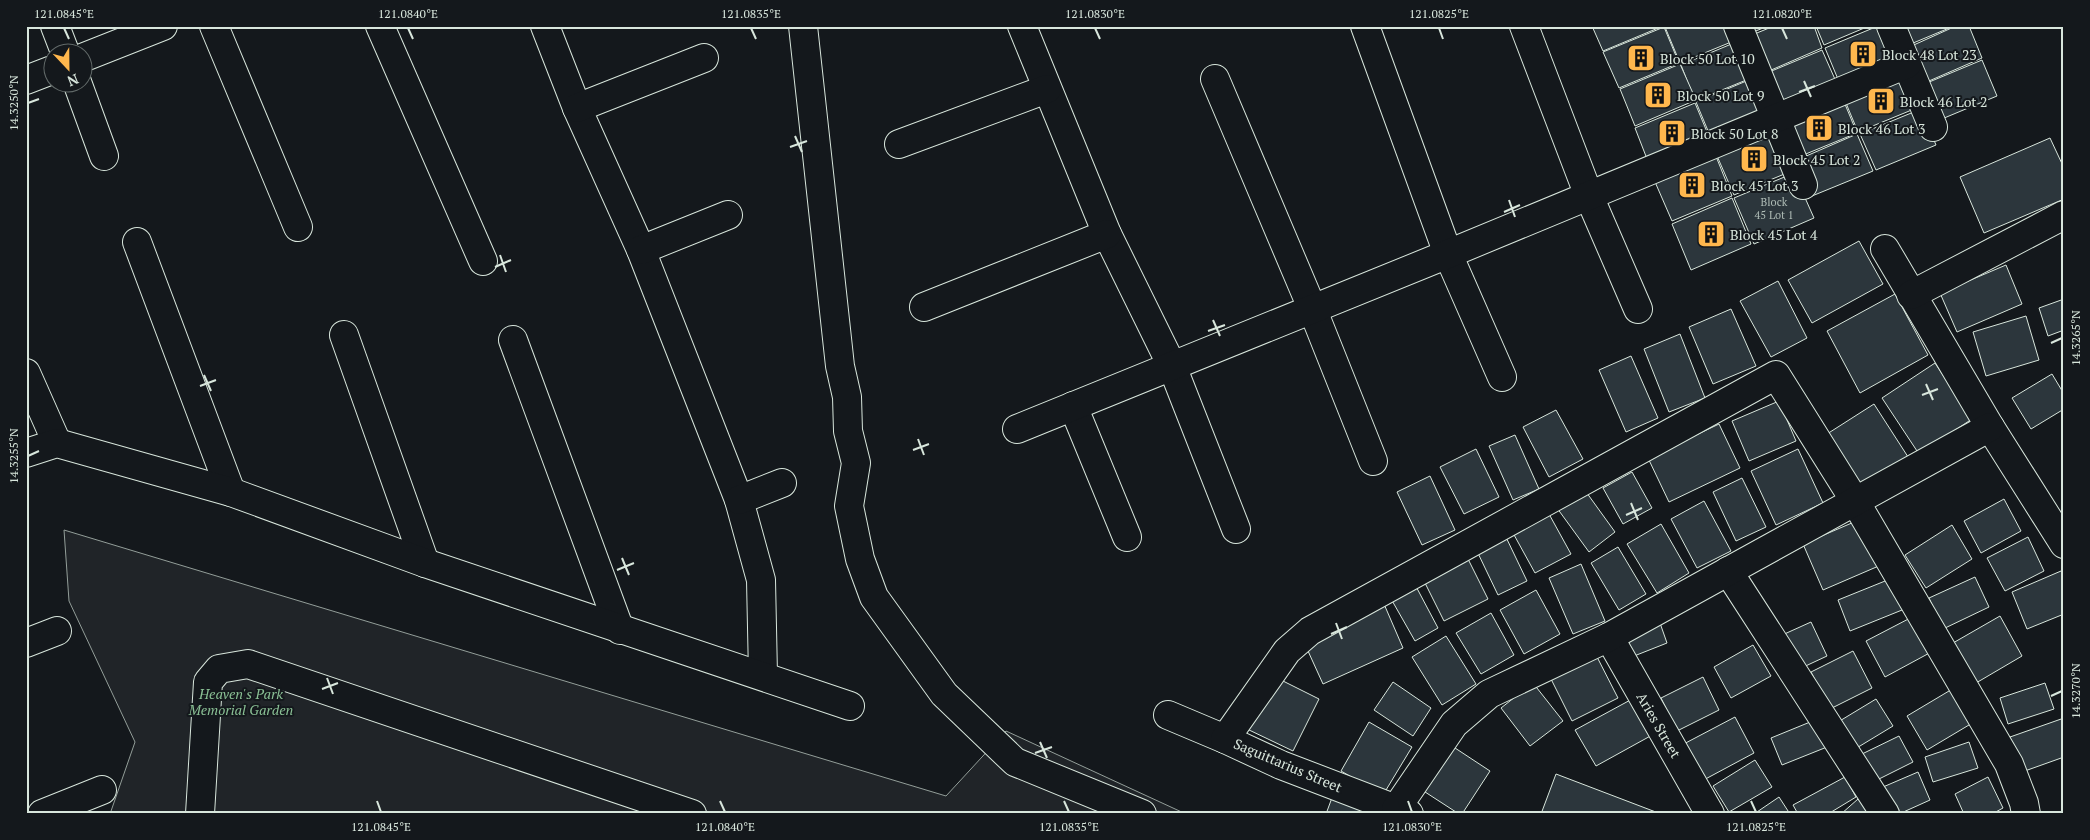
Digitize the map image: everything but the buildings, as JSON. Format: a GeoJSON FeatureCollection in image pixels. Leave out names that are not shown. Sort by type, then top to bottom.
{"type":"FeatureCollection","features":[{"type":"Feature","properties":{"kind":"street"},"geometry":{"type":"LineString","coordinates":[[55,26],[61,42]]}},
{"type":"Feature","properties":{"kind":"street"},"geometry":{"type":"LineString","coordinates":[[92,54],[163,26]]}},
{"type":"Feature","properties":{"kind":"street"},"geometry":{"type":"LineString","coordinates":[[214,26],[298,228]]}},
{"type":"Feature","properties":{"kind":"street"},"geometry":{"type":"LineString","coordinates":[[380,26],[483,261]]}},
{"type":"Feature","properties":{"kind":"street"},"geometry":{"type":"LineString","coordinates":[[545,26],[577,108],[641,250],[739,500],[761,580],[763,675]]}},
{"type":"Feature","properties":{"kind":"street"},"geometry":{"type":"LineString","coordinates":[[803,26],[840,366],[847,397],[848,431],[856,463],[849,506],[860,559],[874,597],[944,694],[1015,762],[1142,814]]}},
{"type":"Feature","properties":{"kind":"street"},"geometry":{"type":"LineString","coordinates":[[1022,26],[1107,234],[1172,366],[1236,529]]}},
{"type":"Feature","properties":{"kind":"street"},"geometry":{"type":"LineString","coordinates":[[1365,26],[1448,254],[1502,377]]}},
{"type":"Feature","properties":{"kind":"street"},"geometry":{"type":"LineString","coordinates":[[1524,26],[1588,196],[1638,309]]}},
{"type":"Feature","properties":{"kind":"street"},"geometry":{"type":"LineString","coordinates":[[1738,26],[1803,185]]}},
{"type":"Feature","properties":{"kind":"street"},"geometry":{"type":"LineString","coordinates":[[1891,26],[1933,127]]}},
{"type":"Feature","properties":{"kind":"street"},"geometry":{"type":"LineString","coordinates":[[577,108],[704,58]]}},
{"type":"Feature","properties":{"kind":"street"},"geometry":{"type":"LineString","coordinates":[[1017,429],[1776,120],[1907,64]]}},
{"type":"Feature","properties":{"kind":"street"},"geometry":{"type":"LineString","coordinates":[[26,80],[42,74]]}},
{"type":"Feature","properties":{"kind":"street"},"geometry":{"type":"LineString","coordinates":[[1215,80],[1312,308],[1372,461]]}},
{"type":"Feature","properties":{"kind":"street"},"geometry":{"type":"LineString","coordinates":[[899,144],[1047,89]]}},
{"type":"Feature","properties":{"kind":"street"},"geometry":{"type":"LineString","coordinates":[[81,92],[104,156]]}},
{"type":"Feature","properties":{"kind":"street"},"geometry":{"type":"LineString","coordinates":[[641,250],[728,215]]}},
{"type":"Feature","properties":{"kind":"street"},"geometry":{"type":"LineString","coordinates":[[1911,295],[2064,215]]}},
{"type":"Feature","properties":{"kind":"street"},"geometry":{"type":"LineString","coordinates":[[924,307],[1107,234]]}},
{"type":"Feature","properties":{"kind":"street"},"geometry":{"type":"LineString","coordinates":[[137,242],[231,492]]}},
{"type":"Feature","properties":{"kind":"street"},"geometry":{"type":"LineString","coordinates":[[1885,249],[1990,427],[2064,544]]}},
{"type":"Feature","properties":{"kind":"street"},"geometry":{"type":"LineString","coordinates":[[344,335],[426,563]]}},
{"type":"Feature","properties":{"kind":"street"},"geometry":{"type":"LineString","coordinates":[[513,340],[620,630]]}},
{"type":"Feature","properties":{"kind":"street"},"geometry":{"type":"LineString","coordinates":[[26,373],[58,443]]}},
{"type":"Feature","properties":{"kind":"street"},"geometry":{"type":"LineString","coordinates":[[1225,739],[1287,651],[1310,631],[1776,375],[1855,501],[2009,764],[2026,814]]}},
{"type":"Feature","properties":{"kind":"street"},"geometry":{"type":"LineString","coordinates":[[1073,406],[1127,537]]}},
{"type":"Feature","properties":{"kind":"street"},"geometry":{"type":"LineString","coordinates":[[1402,811],[1454,724],[1490,694],[1609,637],[1990,427]]}},
{"type":"Feature","properties":{"kind":"street"},"geometry":{"type":"LineString","coordinates":[[26,453],[58,443],[231,492],[426,563],[620,630],[763,675],[850,706]]}},
{"type":"Feature","properties":{"kind":"street"},"geometry":{"type":"LineString","coordinates":[[739,500],[782,483]]}},
{"type":"Feature","properties":{"kind":"street"},"geometry":{"type":"LineString","coordinates":[[1728,571],[1885,814]]}},
{"type":"Feature","properties":{"kind":"street"},"geometry":{"type":"LineString","coordinates":[[26,643],[57,631]]}},
{"type":"Feature","properties":{"kind":"street","name":"Aries Street"},"geometry":{"type":"LineString","coordinates":[[1609,637],[1710,814]]}},
{"type":"Feature","properties":{"kind":"street"},"geometry":{"type":"LineString","coordinates":[[200,814],[208,682],[219,669],[248,664],[692,814]]}},
{"type":"Feature","properties":{"kind":"street","name":"Saguittarius Street"},"geometry":{"type":"LineString","coordinates":[[1168,716],[1225,739],[1281,765],[1402,811]]}},
{"type":"Feature","properties":{"kind":"street"},"geometry":{"type":"LineString","coordinates":[[42,814],[102,790]]}},
{"type":"Feature","properties":{"kind":"green space","name":"Heaven's Park Memorial Garden"},"geometry":{"type":"Polygon","coordinates":[[[64,530],[946,796],[1006,731],[1186,814],[110,814],[135,742],[69,601],[64,530]]]}},
{"type":"Feature","properties":{"kind":"place","name":"Block 48 Lot 23"},"geometry":{"type":"Point","coordinates":[1863,54]}},
{"type":"Feature","properties":{"kind":"place","name":"Block 50 Lot 10"},"geometry":{"type":"Point","coordinates":[1641,58]}},
{"type":"Feature","properties":{"kind":"place","name":"Block 50 Lot 9"},"geometry":{"type":"Point","coordinates":[1658,95]}},
{"type":"Feature","properties":{"kind":"place","name":"Block 46 Lot 2"},"geometry":{"type":"Point","coordinates":[1881,101]}},
{"type":"Feature","properties":{"kind":"place","name":"Block 46 Lot 3"},"geometry":{"type":"Point","coordinates":[1819,128]}},
{"type":"Feature","properties":{"kind":"place","name":"Block 50 Lot 8"},"geometry":{"type":"Point","coordinates":[1672,133]}},
{"type":"Feature","properties":{"kind":"place","name":"Block 45 Lot 2"},"geometry":{"type":"Point","coordinates":[1754,159]}},
{"type":"Feature","properties":{"kind":"place","name":"Block 45 Lot 3"},"geometry":{"type":"Point","coordinates":[1692,185]}},
{"type":"Feature","properties":{"kind":"place","name":"Block 45 Lot 4"},"geometry":{"type":"Point","coordinates":[1711,234]}}]}
